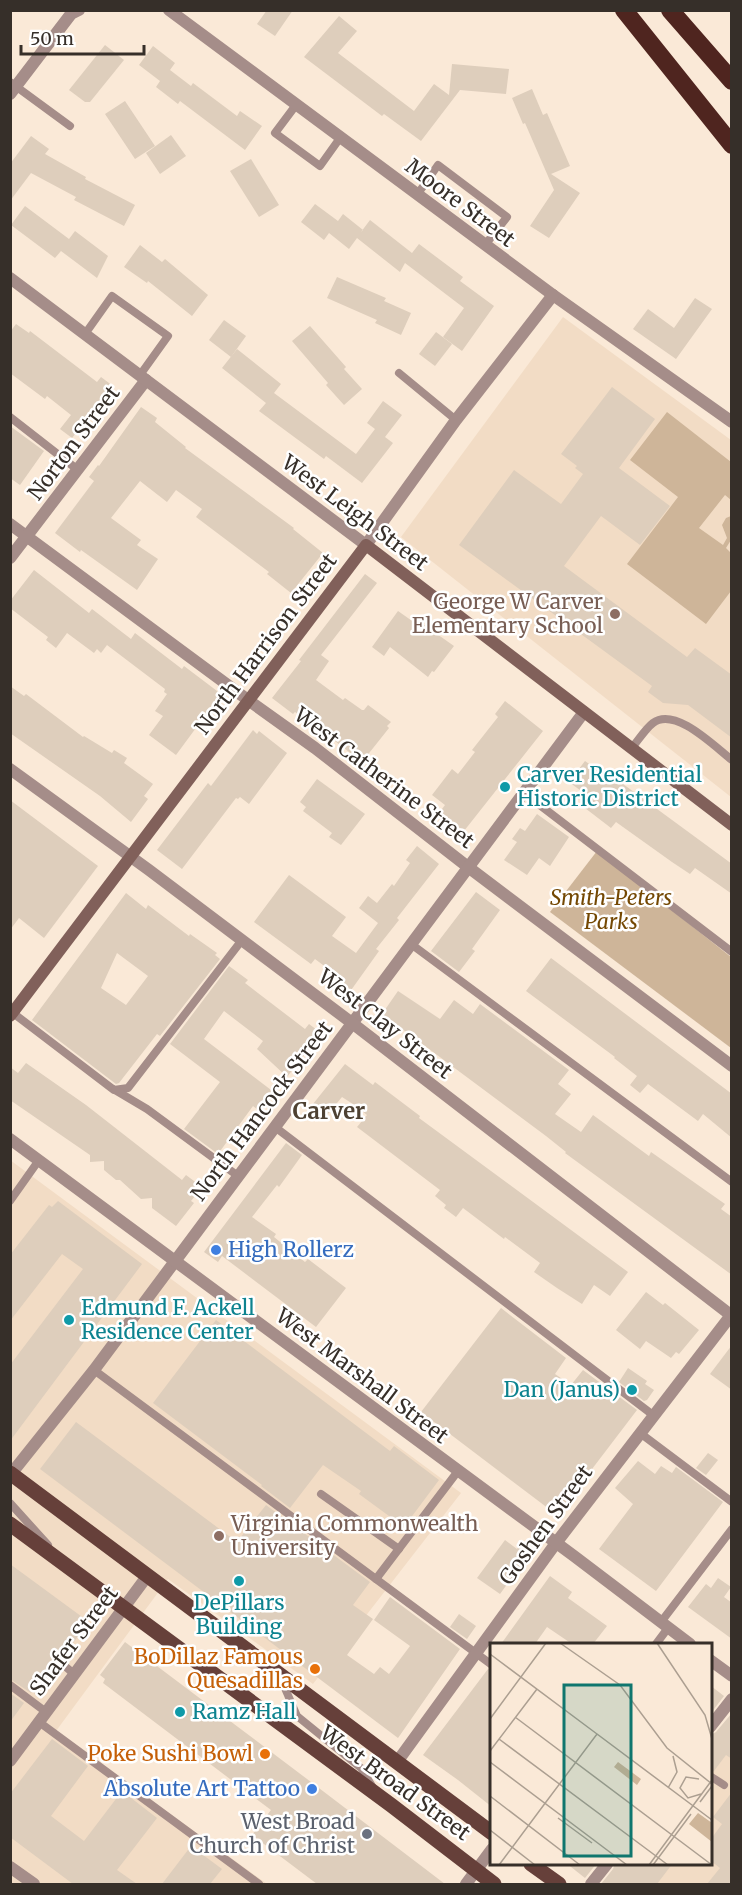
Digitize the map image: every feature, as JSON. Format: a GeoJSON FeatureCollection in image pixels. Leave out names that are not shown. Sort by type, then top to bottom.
{"type":"FeatureCollection","features":[{"type":"Feature","properties":{"kind":"highway"},"geometry":{"type":"LineString","coordinates":[[624,10],[732,145]]}},
{"type":"Feature","properties":{"kind":"highway"},"geometry":{"type":"LineString","coordinates":[[670,10],[732,81]]}},
{"type":"Feature","properties":{"kind":"main road","name":"North Harrison Street"},"geometry":{"type":"LineString","coordinates":[[12,1015],[366,545]]}},
{"type":"Feature","properties":{"kind":"main road","name":"West Leigh Street"},"geometry":{"type":"LineString","coordinates":[[366,545],[732,825]]}},
{"type":"Feature","properties":{"kind":"main road","name":"West Broad Street"},"geometry":{"type":"LineString","coordinates":[[11,1474],[490,1832]]}},
{"type":"Feature","properties":{"kind":"main road","name":"West Broad Street"},"geometry":{"type":"LineString","coordinates":[[10,1524],[494,1884]]}},
{"type":"Feature","properties":{"kind":"main road"},"geometry":{"type":"LineString","coordinates":[[534,1865],[560,1884]]}},
{"type":"Feature","properties":{"kind":"street","name":"Moore Street"},"geometry":{"type":"LineString","coordinates":[[169,10],[553,296],[732,422]]}},
{"type":"Feature","properties":{"kind":"street"},"geometry":{"type":"LineString","coordinates":[[13,87],[75,13]]}},
{"type":"Feature","properties":{"kind":"street","name":"West Leigh Street"},"geometry":{"type":"LineString","coordinates":[[10,278],[366,545]]}},
{"type":"Feature","properties":{"kind":"street","name":"North Harrison Street"},"geometry":{"type":"LineString","coordinates":[[366,545],[456,420],[553,296]]}},
{"type":"Feature","properties":{"kind":"street","name":"Norton Street"},"geometry":{"type":"LineString","coordinates":[[10,558],[78,470],[143,378]]}},
{"type":"Feature","properties":{"kind":"street","name":"West Catherine Street"},"geometry":{"type":"LineString","coordinates":[[10,524],[325,755],[468,867],[732,1066]]}},
{"type":"Feature","properties":{"kind":"street","name":"North Hancock Street"},"geometry":{"type":"LineString","coordinates":[[11,1474],[94,1370],[584,712]]}},
{"type":"Feature","properties":{"kind":"street","name":"West Clay Street"},"geometry":{"type":"LineString","coordinates":[[10,768],[352,1023],[731,1315]]}},
{"type":"Feature","properties":{"kind":"street","name":"West Marshall Street"},"geometry":{"type":"LineString","coordinates":[[10,1139],[689,1643]]}},
{"type":"Feature","properties":{"kind":"street","name":"Goshen Street"},"geometry":{"type":"LineString","coordinates":[[397,1762],[556,1543],[731,1315]]}},
{"type":"Feature","properties":{"kind":"street","name":"Shafer Street"},"geometry":{"type":"LineString","coordinates":[[10,1761],[148,1575]]}},
{"type":"Feature","properties":{"kind":"street"},"geometry":{"type":"LineString","coordinates":[[712,1661],[732,1676]]}},
{"type":"Feature","properties":{"kind":"street"},"geometry":{"type":"LineString","coordinates":[[712,1726],[732,1699]]}},
{"type":"Feature","properties":{"kind":"street"},"geometry":{"type":"LineString","coordinates":[[466,1884],[490,1852]]}},
{"type":"Feature","properties":{"kind":"street"},"geometry":{"type":"LineString","coordinates":[[591,1884],[605,1865]]}},
{"type":"Feature","properties":{"kind":"street"},"geometry":{"type":"LineString","coordinates":[[10,1867],[34,1884]]}},
{"type":"Feature","properties":{"kind":"lane"},"geometry":{"type":"LineString","coordinates":[[13,87],[70,126]]}},
{"type":"Feature","properties":{"kind":"lane"},"geometry":{"type":"LineString","coordinates":[[296,105],[275,133],[284,140],[320,166],[340,138]]}},
{"type":"Feature","properties":{"kind":"lane"},"geometry":{"type":"LineString","coordinates":[[417,195],[438,165],[507,218],[485,245]]}},
{"type":"Feature","properties":{"kind":"lane"},"geometry":{"type":"LineString","coordinates":[[85,334],[112,296],[168,336],[143,378]]}},
{"type":"Feature","properties":{"kind":"lane"},"geometry":{"type":"LineString","coordinates":[[399,373],[456,420]]}},
{"type":"Feature","properties":{"kind":"lane"},"geometry":{"type":"LineString","coordinates":[[10,417],[78,470]]}},
{"type":"Feature","properties":{"kind":"lane"},"geometry":{"type":"LineString","coordinates":[[631,748],[654,723],[661,719],[671,719],[682,722],[732,759]]}},
{"type":"Feature","properties":{"kind":"lane"},"geometry":{"type":"LineString","coordinates":[[524,793],[732,952]]}},
{"type":"Feature","properties":{"kind":"lane"},"geometry":{"type":"LineString","coordinates":[[114,1089],[128,1088],[242,940]]}},
{"type":"Feature","properties":{"kind":"lane"},"geometry":{"type":"LineString","coordinates":[[411,944],[732,1182]]}},
{"type":"Feature","properties":{"kind":"lane"},"geometry":{"type":"LineString","coordinates":[[12,1015],[238,1176]]}},
{"type":"Feature","properties":{"kind":"lane"},"geometry":{"type":"LineString","coordinates":[[275,1127],[653,1416]]}},
{"type":"Feature","properties":{"kind":"lane"},"geometry":{"type":"LineString","coordinates":[[10,1201],[39,1160]]}},
{"type":"Feature","properties":{"kind":"lane"},"geometry":{"type":"LineString","coordinates":[[94,1370],[490,1664]]}},
{"type":"Feature","properties":{"kind":"lane"},"geometry":{"type":"LineString","coordinates":[[640,1433],[732,1502]]}},
{"type":"Feature","properties":{"kind":"lane"},"geometry":{"type":"LineString","coordinates":[[376,1579],[458,1471]]}},
{"type":"Feature","properties":{"kind":"lane"},"geometry":{"type":"LineString","coordinates":[[321,1494],[399,1549]]}},
{"type":"Feature","properties":{"kind":"lane"},"geometry":{"type":"LineString","coordinates":[[10,1503],[65,1564]]}},
{"type":"Feature","properties":{"kind":"lane"},"geometry":{"type":"LineString","coordinates":[[656,1643],[664,1625],[732,1529]]}},
{"type":"Feature","properties":{"kind":"lane"},"geometry":{"type":"LineString","coordinates":[[59,1661],[74,1674]]}},
{"type":"Feature","properties":{"kind":"lane"},"geometry":{"type":"LineString","coordinates":[[278,1672],[297,1716],[361,1768],[377,1795]]}},
{"type":"Feature","properties":{"kind":"lane"},"geometry":{"type":"LineString","coordinates":[[10,1685],[42,1717],[260,1884]]}},
{"type":"Feature","properties":{"kind":"lane"},"geometry":{"type":"LineString","coordinates":[[712,1777],[724,1785]]}},
{"type":"Feature","properties":{"kind":"shaded area","name":"George W Carver Elementary School"},"geometry":{"type":"Polygon","coordinates":[[[563,317],[731,440],[731,797],[401,537],[563,317]]]}},
{"type":"Feature","properties":{"kind":"shaded area","name":"Virginia Commonwealth University"},"geometry":{"type":"Polygon","coordinates":[[[10,1160],[461,1493],[313,1684],[168,1579],[56,1731],[267,1884],[11,1884],[10,1160]]]}},
{"type":"Feature","properties":{"kind":"shaded area"},"geometry":{"type":"Polygon","coordinates":[[[731,1718],[731,1884],[602,1884],[618,1865],[712,1865],[712,1745],[731,1718]]]}},
{"type":"Feature","properties":{"kind":"green space"},"geometry":{"type":"Polygon","coordinates":[[[667,412],[731,462],[731,500],[725,495],[699,528],[723,545],[727,538],[722,525],[726,518],[731,516],[731,540],[726,548],[731,553],[731,591],[706,624],[627,564],[678,497],[630,460],[667,412]]]}},
{"type":"Feature","properties":{"kind":"green space","name":"Smith-Peters Parks"},"geometry":{"type":"Polygon","coordinates":[[[597,851],[731,957],[731,1048],[550,912],[597,851]]]}},
{"type":"Feature","properties":{"kind":"building"},"geometry":{"type":"Polygon","coordinates":[[[267,10],[293,10],[275,36],[257,24],[267,10]]]}},
{"type":"Feature","properties":{"kind":"building"},"geometry":{"type":"Polygon","coordinates":[[[339,16],[357,31],[338,53],[414,111],[434,84],[449,95],[452,64],[509,69],[506,94],[460,90],[421,141],[384,114],[382,116],[304,57],[339,16]]]}},
{"type":"Feature","properties":{"kind":"building"},"geometry":{"type":"Polygon","coordinates":[[[105,45],[124,60],[90,102],[85,102],[69,90],[105,45]]]}},
{"type":"Feature","properties":{"kind":"building"},"geometry":{"type":"Polygon","coordinates":[[[153,46],[175,63],[170,70],[191,86],[193,83],[237,116],[240,111],[262,126],[245,150],[180,101],[178,104],[156,87],[160,81],[139,65],[153,46]]]}},
{"type":"Feature","properties":{"kind":"building"},"geometry":{"type":"Polygon","coordinates":[[[532,89],[543,115],[547,113],[570,166],[551,174],[580,193],[549,238],[530,226],[554,190],[512,98],[532,89]]]}},
{"type":"Feature","properties":{"kind":"building"},"geometry":{"type":"Polygon","coordinates":[[[125,101],[155,146],[135,159],[105,114],[125,101]]]}},
{"type":"Feature","properties":{"kind":"building"},"geometry":{"type":"Polygon","coordinates":[[[171,135],[186,156],[160,174],[146,153],[171,135]]]}},
{"type":"Feature","properties":{"kind":"building"},"geometry":{"type":"Polygon","coordinates":[[[31,136],[49,149],[45,154],[86,177],[85,179],[135,205],[124,226],[74,200],[76,197],[31,173],[10,201],[10,164],[31,136]]]}},
{"type":"Feature","properties":{"kind":"building"},"geometry":{"type":"Polygon","coordinates":[[[251,159],[279,205],[259,217],[230,171],[251,159]]]}},
{"type":"Feature","properties":{"kind":"building"},"geometry":{"type":"Polygon","coordinates":[[[315,204],[338,221],[343,214],[363,230],[370,220],[412,253],[419,244],[463,277],[460,281],[494,306],[462,351],[443,337],[464,308],[405,263],[400,272],[357,238],[349,249],[329,233],[324,240],[301,222],[315,204]]]}},
{"type":"Feature","properties":{"kind":"building"},"geometry":{"type":"Polygon","coordinates":[[[25,206],[69,239],[75,231],[108,256],[97,278],[61,251],[55,258],[11,225],[25,206]]]}},
{"type":"Feature","properties":{"kind":"building"},"geometry":{"type":"Polygon","coordinates":[[[140,245],[162,262],[165,259],[208,295],[192,316],[148,281],[147,283],[124,267],[140,245]]]}},
{"type":"Feature","properties":{"kind":"building"},"geometry":{"type":"Polygon","coordinates":[[[337,277],[386,298],[384,301],[411,313],[401,335],[375,323],[377,320],[327,298],[337,277]]]}},
{"type":"Feature","properties":{"kind":"building"},"geometry":{"type":"Polygon","coordinates":[[[695,298],[712,309],[676,359],[633,329],[648,309],[674,328],[695,298]]]}},
{"type":"Feature","properties":{"kind":"building"},"geometry":{"type":"Polygon","coordinates":[[[224,320],[246,336],[231,357],[209,340],[224,320]]]}},
{"type":"Feature","properties":{"kind":"building"},"geometry":{"type":"Polygon","coordinates":[[[16,324],[29,333],[30,331],[97,382],[101,377],[113,386],[72,438],[60,429],[71,415],[47,396],[45,399],[10,373],[10,332],[16,324]]]}},
{"type":"Feature","properties":{"kind":"building"},"geometry":{"type":"Polygon","coordinates":[[[310,326],[362,389],[344,405],[292,341],[310,326]]]}},
{"type":"Feature","properties":{"kind":"building"},"geometry":{"type":"Polygon","coordinates":[[[436,332],[452,344],[435,366],[419,354],[436,332]]]}},
{"type":"Feature","properties":{"kind":"building"},"geometry":{"type":"Polygon","coordinates":[[[237,349],[281,384],[274,393],[356,454],[375,429],[367,423],[383,401],[402,415],[385,437],[393,443],[362,483],[326,456],[324,459],[259,411],[266,403],[222,368],[237,349]]]}},
{"type":"Feature","properties":{"kind":"building"},"geometry":{"type":"Polygon","coordinates":[[[612,387],[655,419],[619,468],[670,506],[640,545],[601,516],[564,566],[687,657],[695,648],[732,675],[732,738],[688,705],[663,703],[648,692],[652,686],[459,545],[514,470],[561,504],[583,474],[575,468],[577,466],[561,454],[612,387]]]}},
{"type":"Feature","properties":{"kind":"building"},"geometry":{"type":"Polygon","coordinates":[[[141,407],[157,418],[155,422],[185,448],[294,528],[323,553],[291,593],[267,574],[269,572],[196,517],[202,509],[176,490],[167,502],[140,481],[111,518],[141,540],[137,545],[158,559],[137,590],[55,533],[94,481],[89,477],[141,407]]]}},
{"type":"Feature","properties":{"kind":"building"},"geometry":{"type":"Polygon","coordinates":[[[10,426],[44,451],[20,485],[10,478],[10,426]]]}},
{"type":"Feature","properties":{"kind":"building"},"geometry":{"type":"Polygon","coordinates":[[[34,570],[89,613],[92,609],[131,639],[135,633],[182,669],[184,666],[221,694],[176,755],[149,735],[163,716],[155,711],[167,694],[164,692],[165,689],[107,645],[101,653],[97,649],[94,653],[67,633],[56,648],[46,640],[48,637],[10,608],[10,601],[34,570]]]}},
{"type":"Feature","properties":{"kind":"building"},"geometry":{"type":"Polygon","coordinates":[[[365,574],[377,583],[321,655],[329,661],[316,680],[343,700],[345,698],[362,710],[368,705],[391,722],[387,726],[389,728],[362,762],[313,724],[295,712],[293,714],[272,698],[365,574]]]}},
{"type":"Feature","properties":{"kind":"building"},"geometry":{"type":"Polygon","coordinates":[[[398,611],[415,623],[417,620],[454,646],[428,677],[390,647],[384,656],[372,647],[398,611]]]}},
{"type":"Feature","properties":{"kind":"building"},"geometry":{"type":"Polygon","coordinates":[[[10,686],[24,696],[26,694],[83,737],[112,753],[114,750],[127,758],[124,763],[153,784],[144,796],[148,799],[131,822],[100,796],[10,733],[10,686]]]}},
{"type":"Feature","properties":{"kind":"building"},"geometry":{"type":"Polygon","coordinates":[[[505,701],[543,731],[464,831],[439,813],[445,805],[432,795],[452,769],[458,774],[475,752],[472,750],[498,717],[495,714],[505,701]]]}},
{"type":"Feature","properties":{"kind":"building"},"geometry":{"type":"Polygon","coordinates":[[[253,730],[257,734],[259,731],[287,753],[249,804],[240,797],[236,798],[182,869],[157,850],[208,783],[211,786],[253,730]]]}},
{"type":"Feature","properties":{"kind":"building"},"geometry":{"type":"Polygon","coordinates":[[[585,761],[606,776],[608,773],[732,864],[732,894],[695,868],[690,874],[616,822],[611,828],[585,808],[592,799],[569,782],[585,761]]]}},
{"type":"Feature","properties":{"kind":"building"},"geometry":{"type":"Polygon","coordinates":[[[317,779],[365,814],[341,845],[329,837],[332,833],[303,811],[306,807],[300,802],[317,779]]]}},
{"type":"Feature","properties":{"kind":"building"},"geometry":{"type":"Polygon","coordinates":[[[10,800],[98,866],[44,938],[19,918],[10,930],[10,800]]]}},
{"type":"Feature","properties":{"kind":"building"},"geometry":{"type":"Polygon","coordinates":[[[537,814],[569,837],[550,866],[539,858],[527,875],[504,860],[517,842],[512,839],[520,828],[525,831],[537,814]]]}},
{"type":"Feature","properties":{"kind":"building"},"geometry":{"type":"Polygon","coordinates":[[[417,846],[439,864],[397,918],[399,920],[376,949],[379,951],[349,993],[334,983],[339,977],[315,959],[311,964],[254,922],[289,875],[346,917],[332,936],[356,953],[378,923],[359,908],[368,896],[377,903],[392,884],[394,886],[410,863],[406,860],[417,846]]]}},
{"type":"Feature","properties":{"kind":"building"},"geometry":{"type":"Polygon","coordinates":[[[476,892],[500,910],[472,949],[475,951],[459,972],[431,951],[476,892]]]}},
{"type":"Feature","properties":{"kind":"building"},"geometry":{"type":"Polygon","coordinates":[[[126,893],[146,909],[148,905],[189,936],[190,934],[217,953],[215,955],[220,959],[160,1036],[157,1034],[116,1084],[32,1020],[126,893]],[[117,953],[101,988],[126,1005],[148,976],[117,953]]]}},
{"type":"Feature","properties":{"kind":"building"},"geometry":{"type":"Polygon","coordinates":[[[551,958],[732,1094],[732,1138],[703,1114],[698,1121],[648,1084],[640,1093],[630,1085],[637,1076],[526,991],[551,958]]]}},
{"type":"Feature","properties":{"kind":"building"},"geometry":{"type":"Polygon","coordinates":[[[229,966],[248,980],[245,983],[305,1029],[309,1024],[321,1033],[287,1077],[257,1049],[263,1041],[224,1011],[204,1039],[275,1093],[260,1112],[253,1106],[218,1154],[184,1129],[220,1082],[170,1044],[229,966]]]}},
{"type":"Feature","properties":{"kind":"building"},"geometry":{"type":"Polygon","coordinates":[[[398,991],[440,1019],[454,1000],[473,1014],[480,1004],[569,1070],[558,1084],[571,1094],[555,1114],[581,1132],[593,1115],[649,1156],[651,1152],[725,1204],[721,1209],[732,1217],[732,1275],[565,1153],[546,1136],[382,1014],[398,991]]]}},
{"type":"Feature","properties":{"kind":"building"},"geometry":{"type":"Polygon","coordinates":[[[26,1063],[86,1105],[182,1180],[186,1175],[202,1187],[191,1201],[194,1203],[176,1226],[152,1208],[152,1198],[141,1199],[120,1180],[116,1180],[104,1170],[104,1161],[90,1162],[90,1155],[10,1100],[10,1067],[18,1073],[26,1063]]]}},
{"type":"Feature","properties":{"kind":"building"},"geometry":{"type":"Polygon","coordinates":[[[345,1064],[373,1085],[375,1082],[420,1116],[419,1118],[628,1272],[610,1296],[594,1285],[582,1304],[557,1288],[534,1272],[540,1263],[505,1237],[504,1239],[463,1208],[456,1217],[444,1208],[446,1205],[435,1196],[440,1190],[357,1127],[367,1115],[356,1106],[342,1097],[327,1115],[313,1104],[345,1064]]]}},
{"type":"Feature","properties":{"kind":"building"},"geometry":{"type":"Polygon","coordinates":[[[286,1143],[302,1155],[279,1187],[277,1185],[252,1217],[276,1234],[274,1237],[305,1262],[308,1259],[346,1288],[316,1327],[222,1256],[218,1262],[204,1252],[286,1143]]]}},
{"type":"Feature","properties":{"kind":"building","name":"Edmund F. Ackell Residence Center"},"geometry":{"type":"Polygon","coordinates":[[[58,1201],[142,1264],[10,1441],[10,1365],[83,1269],[62,1254],[10,1321],[10,1255],[49,1205],[52,1207],[58,1201]]]}},
{"type":"Feature","properties":{"kind":"building"},"geometry":{"type":"Polygon","coordinates":[[[646,1292],[663,1305],[665,1303],[699,1330],[679,1354],[676,1352],[671,1358],[646,1341],[640,1349],[616,1330],[646,1292]]]}},
{"type":"Feature","properties":{"kind":"building"},"geometry":{"type":"Polygon","coordinates":[[[501,1308],[566,1358],[555,1374],[571,1385],[583,1370],[637,1410],[557,1515],[421,1412],[501,1308]]]}},
{"type":"Feature","properties":{"kind":"building"},"geometry":{"type":"Polygon","coordinates":[[[216,1320],[390,1451],[394,1446],[439,1480],[404,1527],[359,1494],[361,1491],[323,1465],[290,1508],[153,1403],[216,1320]]]}},
{"type":"Feature","properties":{"kind":"building"},"geometry":{"type":"Polygon","coordinates":[[[732,1345],[732,1390],[710,1374],[732,1345]]]}},
{"type":"Feature","properties":{"kind":"building"},"geometry":{"type":"Polygon","coordinates":[[[628,1368],[647,1381],[645,1384],[654,1390],[647,1400],[644,1401],[619,1382],[628,1368]]]}},
{"type":"Feature","properties":{"kind":"building"},"geometry":{"type":"Polygon","coordinates":[[[76,1422],[237,1542],[266,1505],[370,1582],[353,1605],[373,1619],[347,1655],[374,1674],[380,1667],[389,1674],[410,1646],[374,1620],[390,1597],[460,1649],[398,1738],[40,1469],[76,1422]]]}},
{"type":"Feature","properties":{"kind":"building"},"geometry":{"type":"Polygon","coordinates":[[[708,1453],[718,1460],[706,1475],[696,1468],[708,1453]]]}},
{"type":"Feature","properties":{"kind":"building"},"geometry":{"type":"Polygon","coordinates":[[[638,1461],[655,1474],[661,1466],[672,1473],[676,1467],[723,1502],[656,1591],[599,1549],[633,1504],[615,1488],[638,1461]]]}},
{"type":"Feature","properties":{"kind":"building"},"geometry":{"type":"Polygon","coordinates":[[[505,1540],[517,1549],[519,1546],[529,1554],[500,1594],[477,1578],[505,1540]]]}},
{"type":"Feature","properties":{"kind":"building"},"geometry":{"type":"Polygon","coordinates":[[[10,1564],[89,1622],[63,1656],[58,1655],[54,1658],[53,1662],[56,1666],[35,1694],[10,1679],[10,1564]]]}},
{"type":"Feature","properties":{"kind":"building"},"geometry":{"type":"Polygon","coordinates":[[[550,1576],[572,1592],[568,1598],[607,1626],[594,1643],[571,1643],[547,1627],[536,1643],[502,1643],[550,1576]]]}},
{"type":"Feature","properties":{"kind":"building"},"geometry":{"type":"Polygon","coordinates":[[[718,1578],[731,1587],[724,1597],[732,1603],[732,1639],[688,1607],[706,1584],[711,1588],[718,1578]]]}},
{"type":"Feature","properties":{"kind":"building"},"geometry":{"type":"Polygon","coordinates":[[[459,1614],[476,1626],[467,1639],[450,1627],[459,1614]]]}},
{"type":"Feature","properties":{"kind":"building"},"geometry":{"type":"Polygon","coordinates":[[[125,1642],[445,1884],[317,1884],[252,1835],[271,1810],[103,1683],[105,1679],[100,1675],[125,1642]]]}},
{"type":"Feature","properties":{"kind":"building"},"geometry":{"type":"Polygon","coordinates":[[[488,1669],[490,1670],[490,1805],[423,1755],[488,1669]]]}},
{"type":"Feature","properties":{"kind":"building"},"geometry":{"type":"Polygon","coordinates":[[[712,1687],[724,1696],[712,1712],[712,1687]]]}},
{"type":"Feature","properties":{"kind":"building"},"geometry":{"type":"Polygon","coordinates":[[[10,1693],[24,1703],[10,1722],[10,1693]]]}},
{"type":"Feature","properties":{"kind":"building"},"geometry":{"type":"Polygon","coordinates":[[[732,1713],[732,1759],[726,1755],[714,1771],[712,1770],[712,1734],[732,1713]]]}},
{"type":"Feature","properties":{"kind":"building"},"geometry":{"type":"Polygon","coordinates":[[[52,1739],[88,1766],[51,1816],[84,1841],[122,1791],[157,1818],[117,1870],[137,1884],[73,1884],[10,1837],[10,1794],[52,1739]]]}},
{"type":"Feature","properties":{"kind":"building"},"geometry":{"type":"Polygon","coordinates":[[[732,1792],[732,1884],[707,1884],[720,1868],[712,1862],[712,1838],[722,1824],[713,1817],[732,1792]]]}},
{"type":"Feature","properties":{"kind":"building"},"geometry":{"type":"Polygon","coordinates":[[[191,1846],[222,1869],[210,1884],[162,1884],[191,1846]]]}},
{"type":"Feature","properties":{"kind":"building"},"geometry":{"type":"Polygon","coordinates":[[[569,1865],[595,1865],[585,1878],[569,1865]]]}},
{"type":"Feature","properties":{"kind":"building"},"geometry":{"type":"Polygon","coordinates":[[[614,1865],[671,1865],[657,1884],[601,1884],[614,1865]]]}},
{"type":"Feature","properties":{"kind":"place","name":"George W Carver Elementary School"},"geometry":{"type":"Point","coordinates":[615,614]}},
{"type":"Feature","properties":{"kind":"place","name":"Carver Residential Historic District"},"geometry":{"type":"Point","coordinates":[505,787]}},
{"type":"Feature","properties":{"kind":"place","name":"High Rollerz"},"geometry":{"type":"Point","coordinates":[216,1250]}},
{"type":"Feature","properties":{"kind":"place","name":"Edmund F. Ackell Residence Center"},"geometry":{"type":"Point","coordinates":[69,1320]}},
{"type":"Feature","properties":{"kind":"place","name":"Dan (Janus)"},"geometry":{"type":"Point","coordinates":[632,1390]}},
{"type":"Feature","properties":{"kind":"place","name":"Virginia Commonwealth University"},"geometry":{"type":"Point","coordinates":[219,1536]}},
{"type":"Feature","properties":{"kind":"place","name":"DePillars Building"},"geometry":{"type":"Point","coordinates":[239,1581]}},
{"type":"Feature","properties":{"kind":"place","name":"BoDillaz Famous Quesadillas"},"geometry":{"type":"Point","coordinates":[315,1669]}},
{"type":"Feature","properties":{"kind":"place","name":"Ramz Hall"},"geometry":{"type":"Point","coordinates":[180,1712]}},
{"type":"Feature","properties":{"kind":"place","name":"Poke Sushi Bowl"},"geometry":{"type":"Point","coordinates":[265,1754]}},
{"type":"Feature","properties":{"kind":"place","name":"Absolute Art Tattoo"},"geometry":{"type":"Point","coordinates":[312,1789]}},
{"type":"Feature","properties":{"kind":"place","name":"West Broad Church of Christ"},"geometry":{"type":"Point","coordinates":[367,1834]}},
{"type":"Feature","properties":{"kind":"district","name":"Carver"},"geometry":{"type":"Point","coordinates":[329,1111]}}]}
